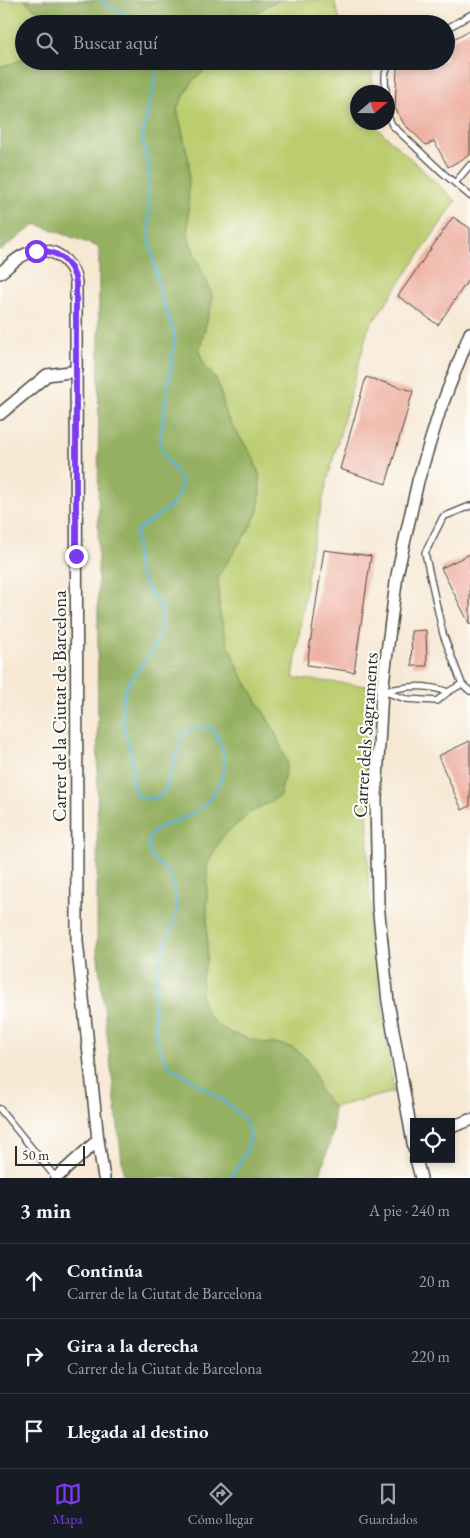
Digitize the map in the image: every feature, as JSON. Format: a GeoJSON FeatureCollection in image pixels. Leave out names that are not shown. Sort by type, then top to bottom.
{"type":"FeatureCollection","features":[{"type":"Feature","properties":{"kind":"street","name":"Carrer de la Ciutat de Barcelona"},"geometry":{"type":"LineString","coordinates":[[0,273],[16,260],[32,252],[50,251],[61,256],[72,269],[76,283],[77,934],[98,1140],[104,1178]]}},
{"type":"Feature","properties":{"kind":"street","name":"Carrer dels Sagraments"},"geometry":{"type":"LineString","coordinates":[[410,1126],[388,1002],[378,904],[376,798],[382,691],[397,575],[418,481],[440,410],[470,333]]}},
{"type":"Feature","properties":{"kind":"street"},"geometry":{"type":"LineString","coordinates":[[0,414],[47,375],[77,371]]}},
{"type":"Feature","properties":{"kind":"street"},"geometry":{"type":"LineString","coordinates":[[455,1126],[470,1120]]}},
{"type":"Feature","properties":{"kind":"street"},"geometry":{"type":"LineString","coordinates":[[56,1178],[98,1140]]}},
{"type":"Feature","properties":{"kind":"street"},"geometry":{"type":"LineString","coordinates":[[417,1163],[421,1178]]}},
{"type":"Feature","properties":{"kind":"lane"},"geometry":{"type":"LineString","coordinates":[[455,24],[470,15]]}},
{"type":"Feature","properties":{"kind":"lane"},"geometry":{"type":"LineString","coordinates":[[386,70],[386,85]]}},
{"type":"Feature","properties":{"kind":"lane"},"geometry":{"type":"LineString","coordinates":[[395,128],[470,196]]}},
{"type":"Feature","properties":{"kind":"lane"},"geometry":{"type":"LineString","coordinates":[[455,183],[470,165]]}},
{"type":"Feature","properties":{"kind":"lane"},"geometry":{"type":"LineString","coordinates":[[470,506],[443,517],[425,553],[444,634],[462,684],[470,692]]}},
{"type":"Feature","properties":{"kind":"lane"},"geometry":{"type":"LineString","coordinates":[[382,691],[406,699],[437,701],[462,684]]}},
{"type":"Feature","properties":{"kind":"lane"},"geometry":{"type":"LineString","coordinates":[[382,691],[403,687],[433,687],[448,692]]}},
{"type":"Feature","properties":{"kind":"lane"},"geometry":{"type":"LineString","coordinates":[[0,1110],[56,1178]]}},
{"type":"Feature","properties":{"kind":"green space"},"geometry":{"type":"Polygon","coordinates":[[[0,0],[24,0],[43,15],[15,15],[15,62],[0,68],[0,0]]]}},
{"type":"Feature","properties":{"kind":"green space"},"geometry":{"type":"Polygon","coordinates":[[[24,0],[279,0],[254,15],[43,15],[24,0]]]}},
{"type":"Feature","properties":{"kind":"green space"},"geometry":{"type":"Polygon","coordinates":[[[279,0],[334,0],[338,15],[254,15],[279,0]]]}},
{"type":"Feature","properties":{"kind":"green space"},"geometry":{"type":"Polygon","coordinates":[[[15,62],[15,70],[205,70],[194,79],[177,108],[189,162],[188,235],[213,298],[199,351],[205,366],[217,381],[225,413],[253,457],[259,474],[260,492],[258,510],[251,526],[218,576],[219,610],[227,642],[240,672],[274,730],[287,763],[280,796],[250,813],[222,837],[207,865],[207,959],[202,977],[201,997],[206,1013],[217,1025],[231,1033],[263,1043],[279,1044],[294,1048],[306,1059],[314,1073],[320,1091],[333,1107],[333,1132],[319,1178],[124,1178],[97,949],[99,247],[36,224],[0,251],[0,68],[15,62]]]}},
{"type":"Feature","properties":{"kind":"green space"},"geometry":{"type":"Polygon","coordinates":[[[205,70],[372,70],[373,85],[350,85],[350,130],[379,130],[456,201],[368,329],[327,482],[311,551],[293,678],[368,686],[368,875],[376,962],[394,1092],[333,1107],[320,1091],[307,1059],[294,1048],[279,1044],[263,1044],[231,1033],[217,1025],[206,1013],[201,997],[202,977],[207,959],[207,865],[222,837],[250,813],[280,796],[287,763],[274,730],[240,672],[227,642],[219,610],[218,576],[251,526],[258,511],[259,474],[253,457],[225,412],[217,381],[205,366],[199,351],[213,298],[188,235],[189,162],[177,108],[194,79],[205,70]]]}},
{"type":"Feature","properties":{"kind":"building"},"geometry":{"type":"Polygon","coordinates":[[[470,30],[470,155],[448,167],[434,141],[426,145],[404,124],[395,108],[397,70],[455,70],[455,38],[470,30]]]}},
{"type":"Feature","properties":{"kind":"building"},"geometry":{"type":"Polygon","coordinates":[[[453,217],[470,228],[470,277],[438,325],[398,296],[453,217]]]}},
{"type":"Feature","properties":{"kind":"building"},"geometry":{"type":"Polygon","coordinates":[[[366,377],[413,391],[386,484],[340,469],[366,377]]]}},
{"type":"Feature","properties":{"kind":"building"},"geometry":{"type":"Polygon","coordinates":[[[324,550],[371,556],[354,672],[307,665],[324,550]]]}},
{"type":"Feature","properties":{"kind":"building"},"geometry":{"type":"Polygon","coordinates":[[[470,554],[470,625],[441,568],[470,554]]]}},
{"type":"Feature","properties":{"kind":"building"},"geometry":{"type":"Polygon","coordinates":[[[426,630],[427,666],[412,666],[411,631],[426,630]]]}},
{"type":"Feature","properties":{"kind":"building"},"geometry":{"type":"Polygon","coordinates":[[[470,741],[470,806],[462,810],[438,756],[470,741]]]}},
{"type":"Feature","properties":{"kind":"waterway"},"geometry":{"type":"LineString","coordinates":[[100,0],[125,15]]}},
{"type":"Feature","properties":{"kind":"waterway"},"geometry":{"type":"LineString","coordinates":[[156,70],[142,138],[149,167],[150,243],[161,297],[175,337],[160,441],[164,455],[181,480],[180,494],[171,506],[136,531],[137,566],[145,585],[162,609],[161,623],[158,638],[151,652],[125,689],[122,719],[133,765],[132,782],[137,796],[150,799],[164,794],[183,734],[197,727],[213,729],[220,742],[224,757],[222,776],[214,793],[194,813],[157,829],[150,838],[149,851],[153,859],[166,870],[170,877],[175,893],[176,906],[175,920],[158,966],[154,1012],[157,1039],[163,1056],[170,1066],[225,1102],[248,1126],[250,1139],[246,1151],[230,1178]]}},
{"type":"Feature","properties":{"kind":"route"},"geometry":{"type":"LineString","coordinates":[[36,251],[50,251],[65,259],[74,273],[76,283],[76,556]]}}]}
